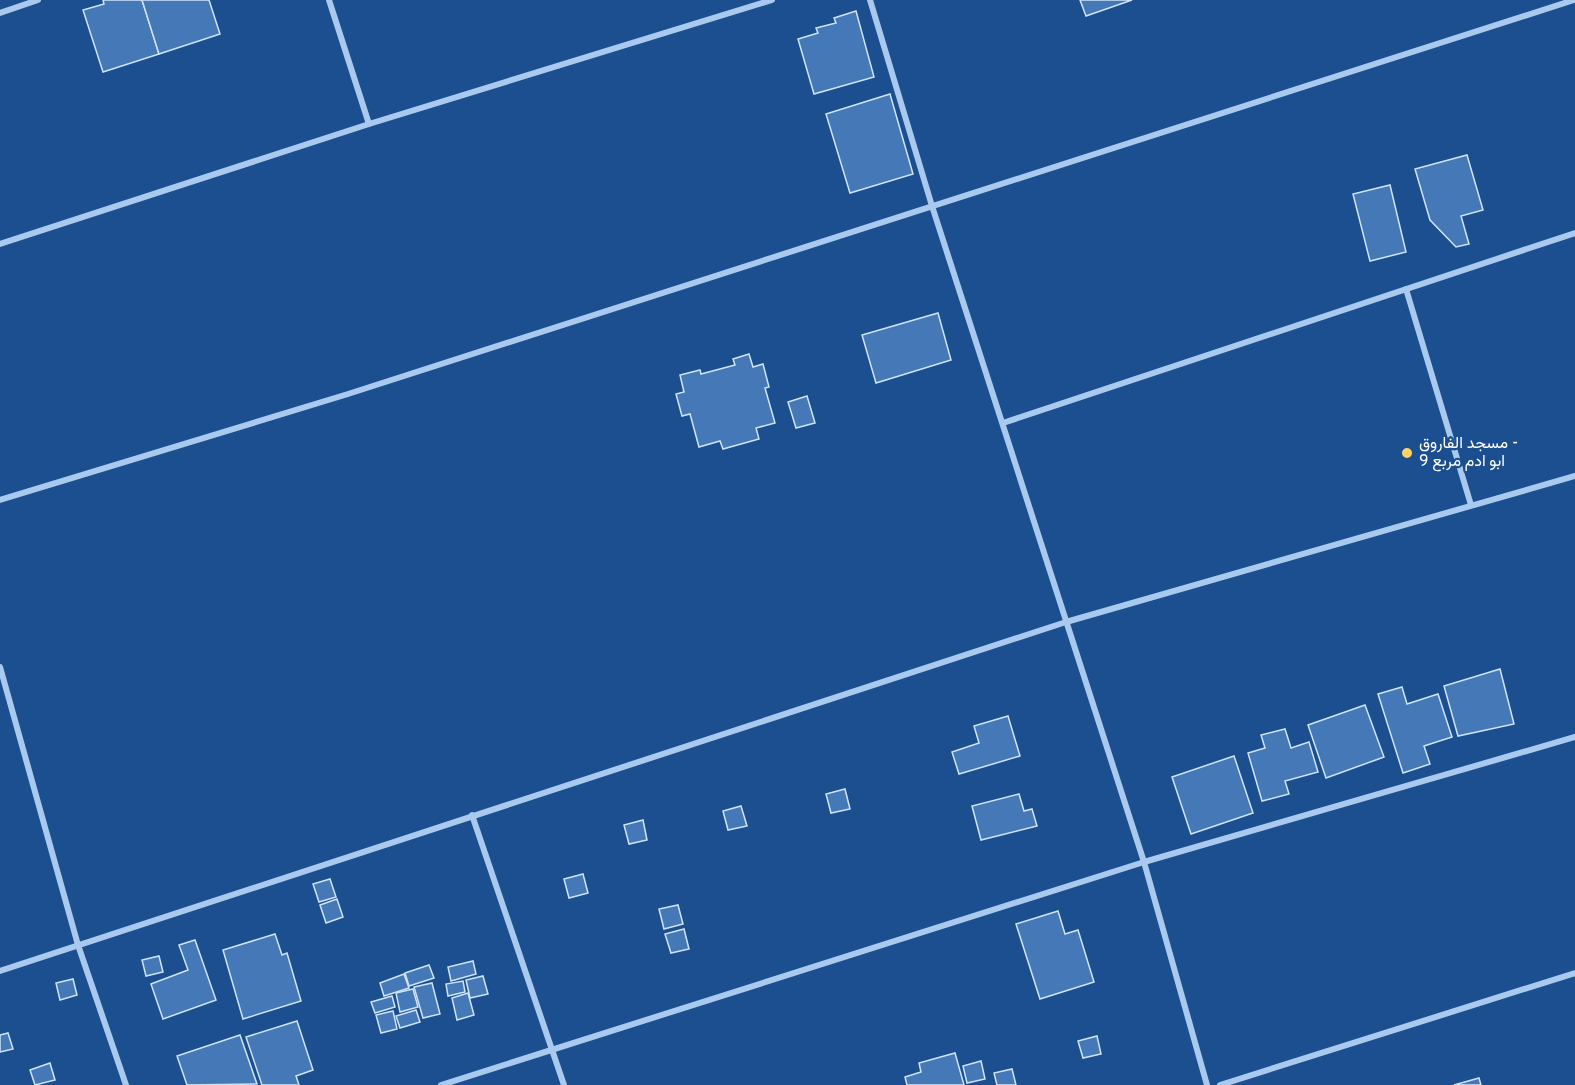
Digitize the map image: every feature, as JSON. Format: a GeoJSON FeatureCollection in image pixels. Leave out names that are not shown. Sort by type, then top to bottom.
{"type":"FeatureCollection","features":[{"type":"Feature","properties":{"kind":"street"},"geometry":{"type":"LineString","coordinates":[[0,13],[38,0]]}},
{"type":"Feature","properties":{"kind":"street"},"geometry":{"type":"LineString","coordinates":[[329,0],[369,124]]}},
{"type":"Feature","properties":{"kind":"street"},"geometry":{"type":"LineString","coordinates":[[0,244],[369,124],[772,0]]}},
{"type":"Feature","properties":{"kind":"street"},"geometry":{"type":"LineString","coordinates":[[870,0],[932,206],[1144,862],[1207,1085]]}},
{"type":"Feature","properties":{"kind":"street"},"geometry":{"type":"LineString","coordinates":[[0,500],[348,394],[1574,0]]}},
{"type":"Feature","properties":{"kind":"street"},"geometry":{"type":"LineString","coordinates":[[1002,423],[1575,233]]}},
{"type":"Feature","properties":{"kind":"street"},"geometry":{"type":"LineString","coordinates":[[1406,289],[1472,505]]}},
{"type":"Feature","properties":{"kind":"street"},"geometry":{"type":"LineString","coordinates":[[0,971],[1066,622],[1575,476]]}},
{"type":"Feature","properties":{"kind":"street"},"geometry":{"type":"LineString","coordinates":[[0,667],[78,945],[126,1085]]}},
{"type":"Feature","properties":{"kind":"street"},"geometry":{"type":"LineString","coordinates":[[441,1085],[1144,862],[1575,737]]}},
{"type":"Feature","properties":{"kind":"street"},"geometry":{"type":"LineString","coordinates":[[472,815],[564,1085]]}},
{"type":"Feature","properties":{"kind":"street"},"geometry":{"type":"LineString","coordinates":[[1220,1085],[1575,973]]}},
{"type":"Feature","properties":{"kind":"building"},"geometry":{"type":"Polygon","coordinates":[[[103,0],[142,0],[159,54],[103,72],[83,10],[104,4],[103,0]]]}},
{"type":"Feature","properties":{"kind":"building"},"geometry":{"type":"Polygon","coordinates":[[[142,0],[209,0],[220,34],[159,54],[142,0]]]}},
{"type":"Feature","properties":{"kind":"building"},"geometry":{"type":"Polygon","coordinates":[[[1080,0],[1132,0],[1086,16],[1080,0]]]}},
{"type":"Feature","properties":{"kind":"building"},"geometry":{"type":"Polygon","coordinates":[[[856,11],[874,77],[814,94],[798,39],[818,33],[816,28],[836,23],[834,18],[856,11]]]}},
{"type":"Feature","properties":{"kind":"building"},"geometry":{"type":"Polygon","coordinates":[[[890,94],[913,174],[850,193],[826,114],[890,94]]]}},
{"type":"Feature","properties":{"kind":"building"},"geometry":{"type":"Polygon","coordinates":[[[1467,155],[1483,210],[1461,216],[1469,244],[1456,247],[1430,220],[1415,169],[1467,155]]]}},
{"type":"Feature","properties":{"kind":"building"},"geometry":{"type":"Polygon","coordinates":[[[1390,185],[1406,252],[1370,261],[1353,194],[1390,185]]]}},
{"type":"Feature","properties":{"kind":"building"},"geometry":{"type":"Polygon","coordinates":[[[938,313],[951,360],[876,383],[862,335],[938,313]]]}},
{"type":"Feature","properties":{"kind":"building"},"geometry":{"type":"Polygon","coordinates":[[[749,354],[753,367],[763,364],[769,387],[765,388],[775,423],[756,428],[759,439],[723,449],[720,441],[699,447],[690,414],[682,416],[676,394],[684,392],[680,375],[700,370],[701,374],[735,365],[733,359],[749,354]]]}},
{"type":"Feature","properties":{"kind":"building"},"geometry":{"type":"Polygon","coordinates":[[[807,396],[815,423],[796,428],[788,402],[807,396]]]}},
{"type":"Feature","properties":{"kind":"building"},"geometry":{"type":"Polygon","coordinates":[[[1500,669],[1514,724],[1458,736],[1444,686],[1500,669]]]}},
{"type":"Feature","properties":{"kind":"building"},"geometry":{"type":"Polygon","coordinates":[[[1402,687],[1407,704],[1438,694],[1452,737],[1424,746],[1430,764],[1403,773],[1378,694],[1402,687]]]}},
{"type":"Feature","properties":{"kind":"building"},"geometry":{"type":"Polygon","coordinates":[[[1365,705],[1384,757],[1326,778],[1308,725],[1365,705]]]}},
{"type":"Feature","properties":{"kind":"building"},"geometry":{"type":"Polygon","coordinates":[[[1008,716],[1020,756],[959,774],[952,752],[979,743],[974,726],[1008,716]]]}},
{"type":"Feature","properties":{"kind":"building"},"geometry":{"type":"Polygon","coordinates":[[[1285,729],[1291,748],[1309,742],[1318,772],[1285,781],[1289,794],[1262,801],[1248,753],[1265,748],[1261,735],[1285,729]]]}},
{"type":"Feature","properties":{"kind":"building"},"geometry":{"type":"Polygon","coordinates":[[[1234,756],[1253,813],[1191,834],[1172,777],[1234,756]]]}},
{"type":"Feature","properties":{"kind":"building"},"geometry":{"type":"Polygon","coordinates":[[[845,789],[850,809],[831,813],[826,794],[845,789]]]}},
{"type":"Feature","properties":{"kind":"building"},"geometry":{"type":"Polygon","coordinates":[[[1019,794],[1024,811],[1032,809],[1037,826],[981,840],[972,806],[1019,794]]]}},
{"type":"Feature","properties":{"kind":"building"},"geometry":{"type":"Polygon","coordinates":[[[741,806],[747,826],[728,830],[723,811],[741,806]]]}},
{"type":"Feature","properties":{"kind":"building"},"geometry":{"type":"Polygon","coordinates":[[[643,820],[647,840],[629,844],[624,825],[643,820]]]}},
{"type":"Feature","properties":{"kind":"building"},"geometry":{"type":"Polygon","coordinates":[[[583,874],[588,893],[569,898],[564,879],[583,874]]]}},
{"type":"Feature","properties":{"kind":"building"},"geometry":{"type":"Polygon","coordinates":[[[330,879],[336,897],[319,902],[313,884],[330,879]]]}},
{"type":"Feature","properties":{"kind":"building"},"geometry":{"type":"Polygon","coordinates":[[[337,899],[343,917],[326,923],[320,905],[337,899]]]}},
{"type":"Feature","properties":{"kind":"building"},"geometry":{"type":"Polygon","coordinates":[[[678,905],[683,924],[664,929],[659,909],[678,905]]]}},
{"type":"Feature","properties":{"kind":"building"},"geometry":{"type":"Polygon","coordinates":[[[1058,911],[1065,934],[1078,930],[1094,982],[1040,999],[1016,924],[1058,911]]]}},
{"type":"Feature","properties":{"kind":"building"},"geometry":{"type":"Polygon","coordinates":[[[684,929],[689,949],[671,953],[665,934],[684,929]]]}},
{"type":"Feature","properties":{"kind":"building"},"geometry":{"type":"Polygon","coordinates":[[[275,934],[282,955],[287,953],[301,1001],[243,1019],[223,950],[275,934]]]}},
{"type":"Feature","properties":{"kind":"building"},"geometry":{"type":"Polygon","coordinates":[[[195,940],[216,1000],[163,1019],[151,984],[188,970],[179,945],[195,940]]]}},
{"type":"Feature","properties":{"kind":"building"},"geometry":{"type":"Polygon","coordinates":[[[159,956],[163,972],[146,976],[142,960],[159,956]]]}},
{"type":"Feature","properties":{"kind":"building"},"geometry":{"type":"Polygon","coordinates":[[[473,961],[476,974],[451,981],[448,967],[473,961]]]}},
{"type":"Feature","properties":{"kind":"building"},"geometry":{"type":"Polygon","coordinates":[[[429,965],[434,978],[409,986],[405,973],[429,965]]]}},
{"type":"Feature","properties":{"kind":"building"},"geometry":{"type":"Polygon","coordinates":[[[404,974],[409,988],[384,996],[380,983],[404,974]]]}},
{"type":"Feature","properties":{"kind":"building"},"geometry":{"type":"Polygon","coordinates":[[[483,976],[488,994],[470,998],[466,980],[483,976]]]}},
{"type":"Feature","properties":{"kind":"building"},"geometry":{"type":"Polygon","coordinates":[[[73,979],[77,995],[60,1000],[56,983],[73,979]]]}},
{"type":"Feature","properties":{"kind":"building"},"geometry":{"type":"Polygon","coordinates":[[[463,981],[465,992],[448,996],[446,984],[463,981]]]}},
{"type":"Feature","properties":{"kind":"building"},"geometry":{"type":"Polygon","coordinates":[[[432,983],[440,1014],[423,1018],[414,987],[432,983]]]}},
{"type":"Feature","properties":{"kind":"building"},"geometry":{"type":"Polygon","coordinates":[[[413,989],[418,1007],[400,1012],[396,993],[413,989]]]}},
{"type":"Feature","properties":{"kind":"building"},"geometry":{"type":"Polygon","coordinates":[[[468,993],[474,1015],[457,1020],[452,998],[468,993]]]}},
{"type":"Feature","properties":{"kind":"building"},"geometry":{"type":"Polygon","coordinates":[[[392,996],[395,1007],[375,1013],[371,1002],[392,996]]]}},
{"type":"Feature","properties":{"kind":"building"},"geometry":{"type":"Polygon","coordinates":[[[416,1010],[420,1022],[400,1028],[396,1016],[416,1010]]]}},
{"type":"Feature","properties":{"kind":"building"},"geometry":{"type":"Polygon","coordinates":[[[393,1011],[397,1029],[381,1033],[376,1015],[393,1011]]]}},
{"type":"Feature","properties":{"kind":"building"},"geometry":{"type":"Polygon","coordinates":[[[297,1021],[313,1070],[296,1076],[299,1085],[262,1085],[246,1037],[297,1021]]]}},
{"type":"Feature","properties":{"kind":"building"},"geometry":{"type":"Polygon","coordinates":[[[8,1033],[13,1049],[0,1052],[0,1035],[8,1033]]]}},
{"type":"Feature","properties":{"kind":"building"},"geometry":{"type":"Polygon","coordinates":[[[240,1035],[257,1084],[187,1085],[177,1056],[240,1035]]]}},
{"type":"Feature","properties":{"kind":"building"},"geometry":{"type":"Polygon","coordinates":[[[1097,1036],[1101,1054],[1083,1058],[1078,1041],[1097,1036]]]}},
{"type":"Feature","properties":{"kind":"building"},"geometry":{"type":"Polygon","coordinates":[[[955,1053],[964,1085],[907,1085],[905,1077],[921,1072],[919,1063],[955,1053]]]}},
{"type":"Feature","properties":{"kind":"building"},"geometry":{"type":"Polygon","coordinates":[[[981,1061],[985,1079],[967,1083],[963,1066],[981,1061]]]}},
{"type":"Feature","properties":{"kind":"building"},"geometry":{"type":"Polygon","coordinates":[[[50,1063],[55,1080],[35,1085],[30,1070],[50,1063]]]}},
{"type":"Feature","properties":{"kind":"building"},"geometry":{"type":"Polygon","coordinates":[[[1012,1069],[1016,1085],[997,1085],[994,1073],[1012,1069]]]}},
{"type":"Feature","properties":{"kind":"building"},"geometry":{"type":"Polygon","coordinates":[[[1479,1078],[1481,1085],[1454,1085],[1479,1078]]]}},
{"type":"Feature","properties":{"kind":"place","name":"مسجد الفاروق - ابو ادم مربع 9"},"geometry":{"type":"Point","coordinates":[1407,453]}}]}
